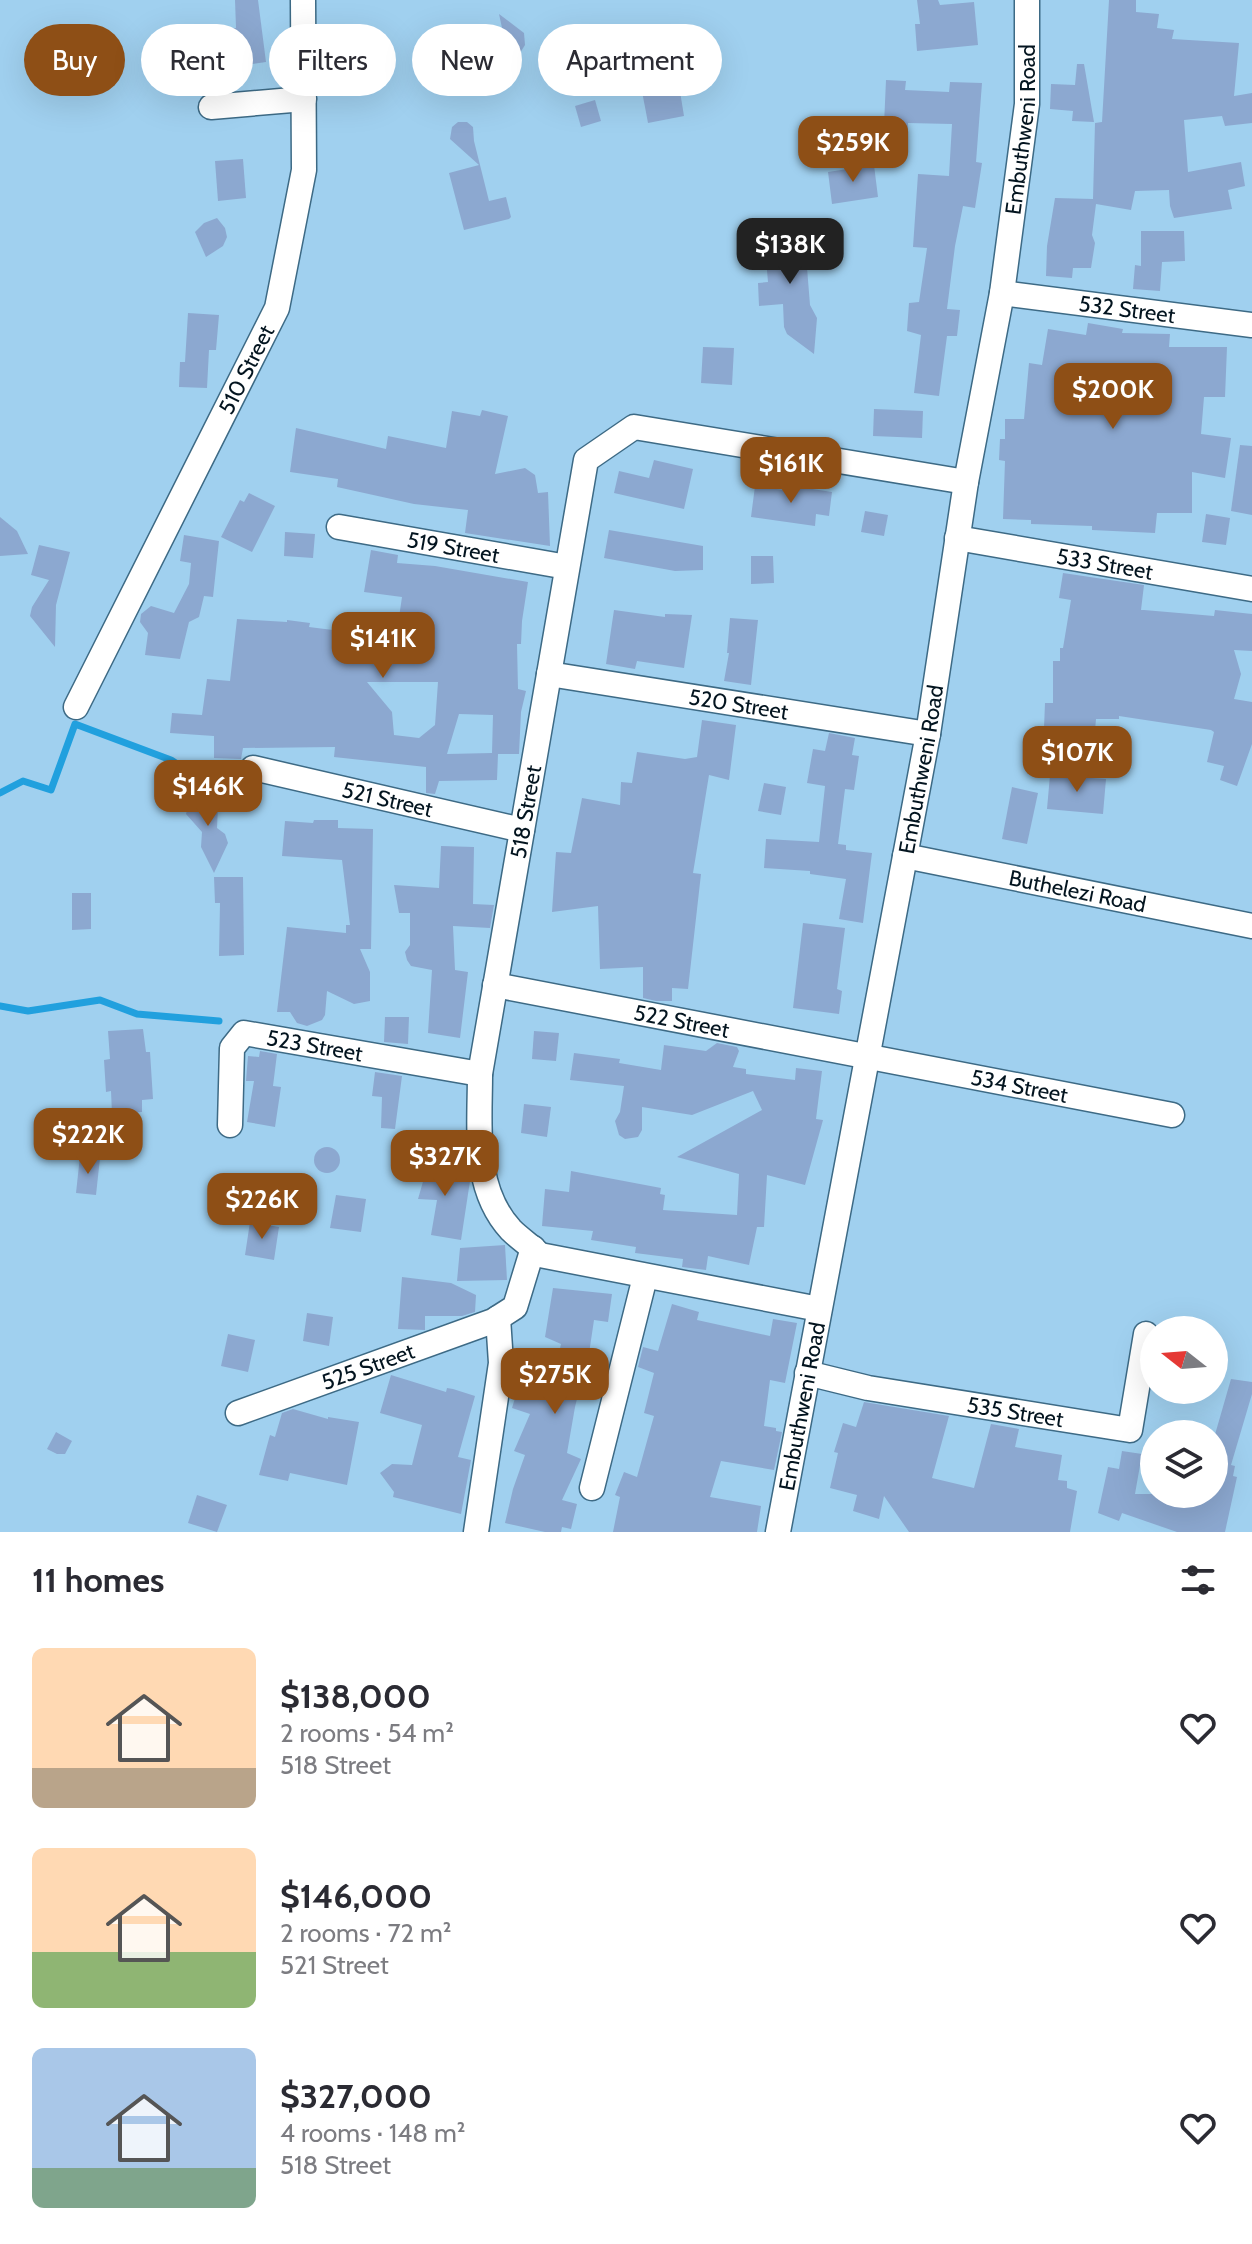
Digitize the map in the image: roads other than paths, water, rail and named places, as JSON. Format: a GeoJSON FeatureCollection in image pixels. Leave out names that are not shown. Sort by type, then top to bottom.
{"type":"FeatureCollection","features":[{"type":"Feature","properties":{"kind":"street","name":"510 Street"},"geometry":{"type":"LineString","coordinates":[[76,707],[277,308],[304,170],[303,0]]}},
{"type":"Feature","properties":{"kind":"street","name":"Embuthweni Road"},"geometry":{"type":"LineString","coordinates":[[778,1532],[928,734],[966,482],[1002,293],[1027,104],[1027,0]]}},
{"type":"Feature","properties":{"kind":"street"},"geometry":{"type":"LineString","coordinates":[[211,107],[304,99]]}},
{"type":"Feature","properties":{"kind":"street","name":"532 Street"},"geometry":{"type":"LineString","coordinates":[[1002,293],[1252,325]]}},
{"type":"Feature","properties":{"kind":"street","name":"518 Street"},"geometry":{"type":"LineString","coordinates":[[819,1309],[540,1255],[510,1229],[493,1202],[480,1166],[480,1074],[586,460],[634,427],[966,482]]}},
{"type":"Feature","properties":{"kind":"street","name":"519 Street"},"geometry":{"type":"LineString","coordinates":[[339,527],[567,567]]}},
{"type":"Feature","properties":{"kind":"street","name":"533 Street"},"geometry":{"type":"LineString","coordinates":[[957,538],[1252,589]]}},
{"type":"Feature","properties":{"kind":"street","name":"520 Street"},"geometry":{"type":"LineString","coordinates":[[549,674],[928,734]]}},
{"type":"Feature","properties":{"kind":"street","name":"521 Street"},"geometry":{"type":"LineString","coordinates":[[253,768],[522,830]]}},
{"type":"Feature","properties":{"kind":"street","name":"Buthelezi Road"},"geometry":{"type":"LineString","coordinates":[[905,856],[1252,926]]}},
{"type":"Feature","properties":{"kind":"street","name":"522 Street"},"geometry":{"type":"LineString","coordinates":[[495,985],[867,1057]]}},
{"type":"Feature","properties":{"kind":"street","name":"523 Street"},"geometry":{"type":"LineString","coordinates":[[230,1125],[232,1048],[244,1033],[480,1074]]}},
{"type":"Feature","properties":{"kind":"street","name":"534 Street"},"geometry":{"type":"LineString","coordinates":[[867,1057],[1172,1115]]}},
{"type":"Feature","properties":{"kind":"street"},"geometry":{"type":"LineString","coordinates":[[476,1532],[501,1363],[498,1318],[515,1307],[533,1248]]}},
{"type":"Feature","properties":{"kind":"street"},"geometry":{"type":"LineString","coordinates":[[592,1488],[645,1277]]}},
{"type":"Feature","properties":{"kind":"street","name":"525 Street"},"geometry":{"type":"LineString","coordinates":[[238,1413],[498,1318]]}},
{"type":"Feature","properties":{"kind":"street","name":"535 Street"},"geometry":{"type":"LineString","coordinates":[[807,1373],[868,1388],[1130,1430],[1140,1370]]}},
{"type":"Feature","properties":{"kind":"waterway"},"geometry":{"type":"LineString","coordinates":[[0,793],[23,781],[51,790],[75,724],[171,760],[197,777],[225,779],[233,786],[252,790]]}},
{"type":"Feature","properties":{"kind":"waterway"},"geometry":{"type":"LineString","coordinates":[[0,1006],[28,1011],[100,1000],[137,1014],[219,1021]]}}]}
